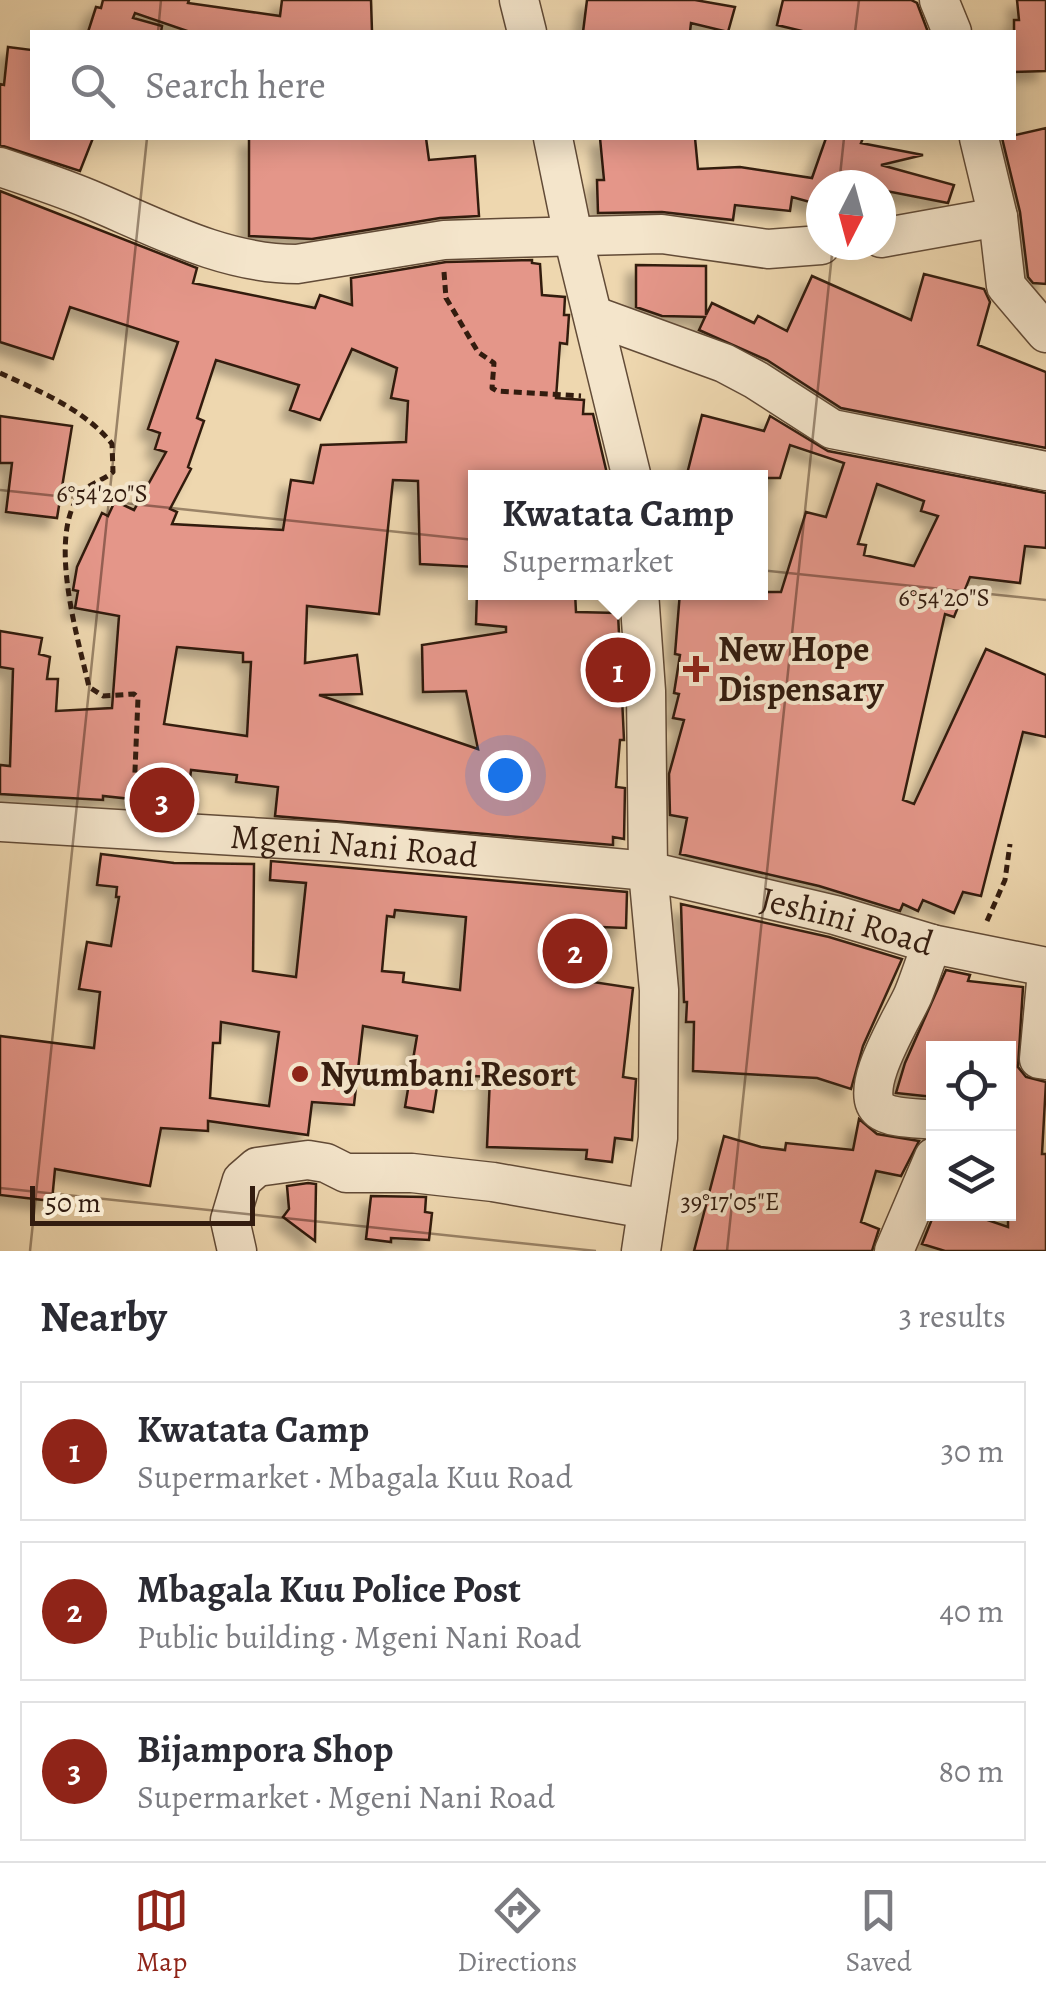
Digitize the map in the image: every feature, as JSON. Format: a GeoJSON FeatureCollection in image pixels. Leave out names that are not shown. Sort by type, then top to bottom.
{"type":"FeatureCollection","features":[{"type":"Feature","properties":{"kind":"street"},"geometry":{"type":"LineString","coordinates":[[519,0],[526,30]]}},
{"type":"Feature","properties":{"kind":"street"},"geometry":{"type":"LineString","coordinates":[[939,0],[951,30]]}},
{"type":"Feature","properties":{"kind":"street"},"geometry":{"type":"LineString","coordinates":[[554,140],[573,236],[630,470]]}},
{"type":"Feature","properties":{"kind":"street"},"geometry":{"type":"LineString","coordinates":[[979,140],[998,217],[1006,286],[1046,333]]}},
{"type":"Feature","properties":{"kind":"street"},"geometry":{"type":"LineString","coordinates":[[0,167],[86,198],[170,235],[273,264],[297,264],[444,240],[662,234],[768,249],[806,246]]}},
{"type":"Feature","properties":{"kind":"street"},"geometry":{"type":"LineString","coordinates":[[896,235],[998,217]]}},
{"type":"Feature","properties":{"kind":"street"},"geometry":{"type":"LineString","coordinates":[[595,316],[724,363],[832,429],[1046,470]]}},
{"type":"Feature","properties":{"kind":"street"},"geometry":{"type":"LineString","coordinates":[[640,600],[646,691],[648,872],[659,990],[658,1138],[641,1251]]}},
{"type":"Feature","properties":{"kind":"street","name":"Mgeni Nani Road"},"geometry":{"type":"LineString","coordinates":[[0,822],[335,842],[648,872]]}},
{"type":"Feature","properties":{"kind":"street","name":"Jeshini Road"},"geometry":{"type":"LineString","coordinates":[[648,872],[835,915],[932,944],[1046,967]]}},
{"type":"Feature","properties":{"kind":"street"},"geometry":{"type":"LineString","coordinates":[[926,1119],[884,1113],[874,1102],[872,1091],[876,1071],[912,998],[932,944]]}},
{"type":"Feature","properties":{"kind":"street"},"geometry":{"type":"LineString","coordinates":[[1046,982],[1040,1059],[1046,1060]]}},
{"type":"Feature","properties":{"kind":"street"},"geometry":{"type":"LineString","coordinates":[[237,1251],[230,1220],[242,1180],[268,1164],[308,1160],[346,1173],[412,1173],[492,1182],[648,1209]]}},
{"type":"Feature","properties":{"kind":"street"},"geometry":{"type":"LineString","coordinates":[[894,1251],[926,1175]]}},
{"type":"Feature","properties":{"kind":"path"},"geometry":{"type":"LineString","coordinates":[[444,240],[446,298],[478,352],[492,360],[492,388],[614,395]]}},
{"type":"Feature","properties":{"kind":"path"},"geometry":{"type":"LineString","coordinates":[[0,373],[92,424],[112,444],[114,469],[80,494],[68,528],[64,556],[68,595],[89,687],[102,696],[134,694],[138,698],[133,828]]}},
{"type":"Feature","properties":{"kind":"path"},"geometry":{"type":"LineString","coordinates":[[972,950],[1006,880],[1010,844]]}},
{"type":"Feature","properties":{"kind":"building"},"geometry":{"type":"Polygon","coordinates":[[[103,0],[189,0],[188,3],[280,16],[282,0],[371,0],[372,30],[184,30],[135,13],[133,18],[162,26],[161,30],[89,30],[96,7],[101,8],[103,0]]]}},
{"type":"Feature","properties":{"kind":"building"},"geometry":{"type":"Polygon","coordinates":[[[587,0],[695,0],[735,7],[729,30],[691,23],[690,30],[583,30],[587,0]]]}},
{"type":"Feature","properties":{"kind":"building"},"geometry":{"type":"Polygon","coordinates":[[[783,0],[911,0],[917,3],[927,30],[798,30],[777,25],[783,0]]]}},
{"type":"Feature","properties":{"kind":"building"},"geometry":{"type":"Polygon","coordinates":[[[1017,0],[1046,0],[1046,71],[1016,72],[1014,20],[1019,20],[1017,0]]]}},
{"type":"Feature","properties":{"kind":"building"},"geometry":{"type":"Polygon","coordinates":[[[8,47],[30,50],[30,140],[92,140],[80,171],[0,145],[0,84],[4,85],[8,47]]]}},
{"type":"Feature","properties":{"kind":"building"},"geometry":{"type":"Polygon","coordinates":[[[1046,128],[1046,284],[1033,283],[1028,277],[1020,212],[1002,140],[1016,140],[1016,135],[1046,128]]]}},
{"type":"Feature","properties":{"kind":"building"},"geometry":{"type":"Polygon","coordinates":[[[249,140],[426,140],[429,160],[475,156],[479,216],[440,218],[312,239],[249,236],[249,140]]]}},
{"type":"Feature","properties":{"kind":"building"},"geometry":{"type":"Polygon","coordinates":[[[600,140],[695,140],[698,169],[740,167],[806,177],[806,201],[792,197],[790,211],[735,205],[733,220],[662,212],[598,213],[597,180],[604,180],[600,140]]]}},
{"type":"Feature","properties":{"kind":"building"},"geometry":{"type":"Polygon","coordinates":[[[825,140],[862,140],[861,143],[923,155],[881,165],[954,185],[948,203],[896,193],[896,170],[815,170],[825,140]]]}},
{"type":"Feature","properties":{"kind":"building"},"geometry":{"type":"Polygon","coordinates":[[[0,191],[197,268],[193,283],[315,308],[320,295],[352,305],[351,278],[446,262],[532,260],[540,264],[542,295],[565,297],[564,315],[569,315],[567,344],[560,343],[556,398],[584,400],[583,414],[593,414],[606,470],[468,470],[468,567],[420,564],[418,481],[393,480],[379,614],[307,606],[305,663],[357,655],[362,694],[319,695],[478,749],[466,691],[423,692],[422,645],[506,632],[506,627],[476,624],[477,600],[575,600],[576,612],[618,613],[624,740],[620,740],[616,787],[625,788],[624,839],[613,837],[613,845],[275,816],[278,787],[236,782],[237,775],[191,770],[187,805],[103,796],[103,800],[0,794],[0,765],[10,766],[13,669],[0,667],[0,631],[42,638],[39,654],[50,657],[47,679],[58,679],[56,711],[112,708],[119,616],[75,608],[77,567],[102,513],[108,516],[115,501],[134,510],[166,452],[155,449],[160,433],[148,429],[178,342],[70,307],[53,359],[0,342],[0,191]],[[352,349],[320,420],[290,410],[299,385],[216,360],[197,418],[204,421],[188,467],[191,469],[170,509],[177,512],[172,524],[283,530],[291,480],[313,483],[321,445],[406,442],[408,401],[391,398],[397,368],[352,349]],[[177,647],[164,724],[247,736],[251,662],[243,662],[243,653],[177,647]]]}},
{"type":"Feature","properties":{"kind":"building"},"geometry":{"type":"Polygon","coordinates":[[[636,265],[706,266],[706,315],[712,303],[754,323],[758,316],[787,331],[812,276],[911,320],[924,274],[984,289],[990,302],[978,345],[1046,372],[1046,448],[841,408],[767,360],[699,330],[705,317],[662,316],[636,307],[636,265]]]}},
{"type":"Feature","properties":{"kind":"building"},"geometry":{"type":"Polygon","coordinates":[[[702,415],[764,431],[770,416],[828,451],[1046,493],[1046,548],[1025,546],[1020,583],[970,577],[954,617],[945,614],[903,800],[914,804],[986,649],[1046,675],[1046,737],[1023,732],[981,896],[963,892],[954,913],[923,900],[918,911],[903,904],[900,911],[819,886],[680,854],[687,818],[670,815],[669,774],[684,720],[673,718],[679,694],[674,693],[680,655],[675,654],[679,600],[768,600],[768,592],[781,592],[806,512],[826,517],[844,463],[790,445],[780,478],[768,478],[768,470],[688,470],[702,415]],[[877,484],[858,544],[866,545],[864,555],[914,566],[938,516],[921,511],[924,501],[877,484]]]}},
{"type":"Feature","properties":{"kind":"building"},"geometry":{"type":"Polygon","coordinates":[[[0,416],[72,426],[57,518],[6,512],[12,463],[0,463],[0,416]]]}},
{"type":"Feature","properties":{"kind":"building"},"geometry":{"type":"Polygon","coordinates":[[[101,854],[174,863],[254,864],[253,971],[296,977],[306,883],[270,880],[271,861],[627,892],[626,928],[592,930],[586,981],[633,988],[623,1077],[636,1079],[632,1140],[615,1138],[612,1162],[586,1159],[587,1150],[487,1147],[490,1077],[439,1074],[433,1112],[405,1107],[417,1036],[363,1026],[354,1105],[312,1102],[308,1135],[208,1121],[208,1131],[161,1128],[150,1186],[55,1169],[52,1201],[0,1195],[0,1036],[94,1048],[100,992],[79,989],[87,942],[111,946],[119,897],[117,887],[97,885],[101,854]],[[395,910],[394,917],[387,916],[382,971],[404,973],[403,982],[460,990],[466,917],[395,910]],[[221,1022],[220,1043],[213,1043],[210,1098],[269,1106],[279,1032],[221,1022]]]}},
{"type":"Feature","properties":{"kind":"building"},"geometry":{"type":"Polygon","coordinates":[[[681,904],[829,937],[902,959],[863,1046],[851,1089],[817,1078],[693,1071],[694,1022],[686,1022],[681,904]]]}},
{"type":"Feature","properties":{"kind":"building"},"geometry":{"type":"Polygon","coordinates":[[[946,970],[970,975],[968,981],[1023,987],[1018,1067],[1026,1077],[1046,1082],[1042,1154],[1046,1154],[1046,1251],[945,1251],[922,1244],[931,1221],[990,1221],[1008,1227],[1008,1221],[1016,1221],[1016,1041],[926,1041],[926,1096],[896,1093],[946,970]]]}},
{"type":"Feature","properties":{"kind":"building"},"geometry":{"type":"Polygon","coordinates":[[[859,1119],[877,1134],[919,1141],[901,1176],[876,1171],[861,1222],[879,1229],[872,1251],[694,1251],[724,1136],[785,1150],[786,1143],[853,1150],[859,1119]]]}},
{"type":"Feature","properties":{"kind":"building"},"geometry":{"type":"Polygon","coordinates":[[[316,1184],[315,1241],[283,1217],[289,1209],[287,1186],[316,1184]]]}},
{"type":"Feature","properties":{"kind":"building"},"geometry":{"type":"Polygon","coordinates":[[[371,1196],[426,1197],[425,1212],[432,1213],[429,1240],[366,1239],[371,1196]]]}},
{"type":"Feature","properties":{"kind":"place","name":"New Hope Dispensary"},"geometry":{"type":"Point","coordinates":[696,669]}},
{"type":"Feature","properties":{"kind":"place","name":"Kwatata Camp"},"geometry":{"type":"Point","coordinates":[618,670]}},
{"type":"Feature","properties":{"kind":"place","name":"Bijampora Shop"},"geometry":{"type":"Point","coordinates":[162,800]}},
{"type":"Feature","properties":{"kind":"place","name":"Mbagala Kuu Police Post"},"geometry":{"type":"Point","coordinates":[575,951]}},
{"type":"Feature","properties":{"kind":"place","name":"Nyumbani Resort"},"geometry":{"type":"Point","coordinates":[300,1074]}}]}
